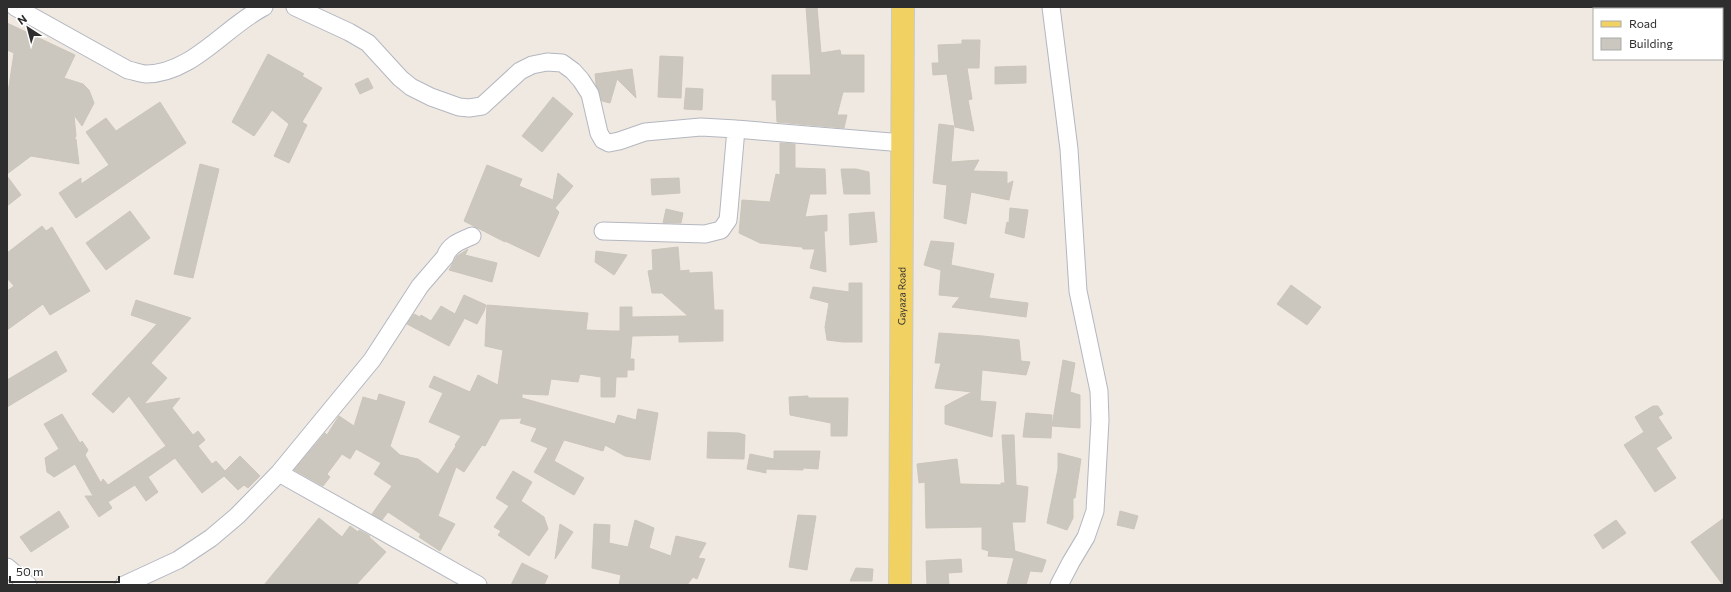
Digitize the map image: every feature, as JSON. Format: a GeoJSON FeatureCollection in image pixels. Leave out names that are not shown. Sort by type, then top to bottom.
{"type":"FeatureCollection","features":[{"type":"Feature","properties":{"kind":"main road","name":"Gayaza Road"},"geometry":{"type":"LineString","coordinates":[[900,585],[903,7]]}},
{"type":"Feature","properties":{"kind":"street"},"geometry":{"type":"LineString","coordinates":[[15,7],[128,70],[146,74],[167,71],[186,62],[264,7]]}},
{"type":"Feature","properties":{"kind":"street"},"geometry":{"type":"LineString","coordinates":[[296,7],[349,32],[368,43],[410,87],[431,97],[459,107],[469,108],[482,106],[520,70],[547,62],[562,63],[581,80],[590,94],[599,133],[602,140],[609,143],[619,142],[645,132],[701,127],[736,128],[903,142]]}},
{"type":"Feature","properties":{"kind":"street"},"geometry":{"type":"LineString","coordinates":[[1051,7],[1067,135],[1078,291],[1099,391],[1100,420],[1095,511],[1086,537],[1059,585]]}},
{"type":"Feature","properties":{"kind":"street"},"geometry":{"type":"LineString","coordinates":[[603,230],[705,234],[721,230],[728,220],[736,128]]}},
{"type":"Feature","properties":{"kind":"street"},"geometry":{"type":"LineString","coordinates":[[124,585],[178,560],[211,538],[236,516],[279,473],[372,360],[420,286],[456,242],[472,236]]}},
{"type":"Feature","properties":{"kind":"street"},"geometry":{"type":"LineString","coordinates":[[279,473],[478,585]]}},
{"type":"Feature","properties":{"kind":"street"},"geometry":{"type":"LineString","coordinates":[[7,567],[28,585]]}},
{"type":"Feature","properties":{"kind":"building"},"geometry":{"type":"Polygon","coordinates":[[[806,7],[817,7],[821,53],[840,50],[841,55],[864,55],[864,92],[843,92],[837,115],[847,115],[844,128],[777,122],[776,100],[772,100],[772,75],[811,75],[806,7]]]}},
{"type":"Feature","properties":{"kind":"building"},"geometry":{"type":"Polygon","coordinates":[[[7,23],[75,55],[64,78],[83,84],[89,90],[94,103],[82,126],[74,115],[76,136],[74,140],[76,139],[79,164],[31,156],[7,174],[7,99],[14,53],[7,50],[7,23]]]}},
{"type":"Feature","properties":{"kind":"building"},"geometry":{"type":"Polygon","coordinates":[[[962,40],[980,40],[979,68],[967,68],[972,99],[968,100],[974,131],[955,127],[947,74],[933,75],[932,63],[939,63],[938,45],[962,44],[962,40]]]}},
{"type":"Feature","properties":{"kind":"building"},"geometry":{"type":"Polygon","coordinates":[[[268,54],[304,74],[302,76],[322,88],[302,122],[307,125],[289,163],[274,156],[289,124],[272,110],[254,136],[232,122],[268,54]]]}},
{"type":"Feature","properties":{"kind":"building"},"geometry":{"type":"Polygon","coordinates":[[[660,56],[683,57],[681,98],[658,97],[660,56]]]}},
{"type":"Feature","properties":{"kind":"building"},"geometry":{"type":"Polygon","coordinates":[[[1026,66],[1026,83],[995,84],[995,67],[1026,66]]]}},
{"type":"Feature","properties":{"kind":"building"},"geometry":{"type":"Polygon","coordinates":[[[632,69],[636,98],[617,79],[610,103],[602,101],[596,85],[595,74],[632,69]]]}},
{"type":"Feature","properties":{"kind":"building"},"geometry":{"type":"Polygon","coordinates":[[[368,78],[373,88],[360,94],[355,84],[368,78]]]}},
{"type":"Feature","properties":{"kind":"building"},"geometry":{"type":"Polygon","coordinates":[[[686,88],[703,89],[702,110],[684,109],[686,88]]]}},
{"type":"Feature","properties":{"kind":"building"},"geometry":{"type":"Polygon","coordinates":[[[553,97],[573,114],[542,152],[522,136],[553,97]]]}},
{"type":"Feature","properties":{"kind":"building"},"geometry":{"type":"Polygon","coordinates":[[[160,102],[186,143],[76,218],[59,193],[81,178],[81,184],[109,165],[86,132],[106,118],[116,131],[160,102]]]}},
{"type":"Feature","properties":{"kind":"building"},"geometry":{"type":"Polygon","coordinates":[[[939,124],[954,126],[951,162],[979,160],[973,171],[1007,172],[1007,184],[1013,181],[1009,200],[971,192],[966,224],[944,218],[947,185],[933,183],[939,124]]]}},
{"type":"Feature","properties":{"kind":"building"},"geometry":{"type":"Polygon","coordinates":[[[780,143],[795,144],[795,168],[825,169],[826,194],[810,194],[805,217],[827,215],[827,231],[824,231],[826,272],[810,268],[815,249],[803,249],[802,247],[760,243],[739,233],[742,200],[770,202],[776,174],[780,175],[780,143]]]}},
{"type":"Feature","properties":{"kind":"building"},"geometry":{"type":"Polygon","coordinates":[[[200,164],[219,169],[193,278],[174,274],[200,164]]]}},
{"type":"Feature","properties":{"kind":"building"},"geometry":{"type":"Polygon","coordinates":[[[487,165],[522,179],[519,186],[553,200],[558,173],[573,186],[555,208],[559,212],[539,257],[464,221],[487,165]]]}},
{"type":"Feature","properties":{"kind":"building"},"geometry":{"type":"Polygon","coordinates":[[[841,169],[856,169],[869,172],[870,194],[844,194],[841,169]]]}},
{"type":"Feature","properties":{"kind":"building"},"geometry":{"type":"Polygon","coordinates":[[[7,176],[21,195],[7,206],[7,176]]]}},
{"type":"Feature","properties":{"kind":"building"},"geometry":{"type":"Polygon","coordinates":[[[679,178],[680,193],[652,195],[651,179],[679,178]]]}},
{"type":"Feature","properties":{"kind":"building"},"geometry":{"type":"Polygon","coordinates":[[[1010,208],[1028,210],[1024,238],[1005,233],[1007,222],[1009,223],[1010,208]]]}},
{"type":"Feature","properties":{"kind":"building"},"geometry":{"type":"Polygon","coordinates":[[[666,209],[683,213],[681,223],[663,223],[666,209]]]}},
{"type":"Feature","properties":{"kind":"building"},"geometry":{"type":"Polygon","coordinates":[[[130,211],[150,238],[106,270],[86,243],[130,211]]]}},
{"type":"Feature","properties":{"kind":"building"},"geometry":{"type":"Polygon","coordinates":[[[874,212],[877,242],[850,245],[849,214],[874,212]]]}},
{"type":"Feature","properties":{"kind":"building"},"geometry":{"type":"Polygon","coordinates":[[[42,226],[46,231],[52,227],[90,291],[50,315],[43,304],[7,330],[7,291],[14,286],[7,278],[7,253],[42,226]]]}},
{"type":"Feature","properties":{"kind":"building"},"geometry":{"type":"Polygon","coordinates":[[[931,241],[954,243],[951,265],[994,274],[989,298],[1028,303],[1026,317],[952,307],[960,297],[939,295],[941,270],[924,265],[931,241]]]}},
{"type":"Feature","properties":{"kind":"building"},"geometry":{"type":"Polygon","coordinates":[[[678,247],[680,271],[689,270],[689,273],[712,272],[714,310],[723,310],[723,341],[679,342],[679,335],[632,336],[630,359],[634,359],[634,370],[627,370],[627,377],[616,377],[615,397],[601,397],[601,377],[580,374],[578,382],[551,379],[548,395],[522,394],[522,398],[615,424],[618,415],[636,420],[638,409],[658,413],[650,460],[625,456],[605,445],[603,451],[564,440],[554,461],[584,478],[574,495],[534,472],[548,448],[531,441],[537,428],[520,423],[522,418],[500,419],[485,446],[482,445],[464,472],[456,467],[438,516],[455,524],[440,551],[419,537],[421,534],[388,512],[382,520],[372,514],[392,486],[374,474],[381,463],[356,449],[350,459],[342,454],[327,474],[330,477],[323,486],[294,470],[325,433],[327,435],[339,416],[354,426],[363,397],[377,401],[379,394],[405,402],[390,446],[400,455],[418,459],[438,474],[461,436],[429,422],[443,393],[429,387],[434,376],[470,392],[478,375],[498,385],[503,350],[485,346],[487,305],[588,313],[586,330],[620,331],[620,307],[632,307],[632,317],[688,316],[662,293],[652,293],[648,271],[653,270],[652,250],[678,247]]]}},
{"type":"Feature","properties":{"kind":"building"},"geometry":{"type":"Polygon","coordinates":[[[468,249],[465,255],[497,263],[492,282],[449,270],[457,256],[468,249]]]}},
{"type":"Feature","properties":{"kind":"building"},"geometry":{"type":"Polygon","coordinates":[[[596,251],[627,255],[614,275],[595,262],[596,251]]]}},
{"type":"Feature","properties":{"kind":"building"},"geometry":{"type":"Polygon","coordinates":[[[849,283],[862,283],[862,342],[827,340],[825,327],[829,303],[810,298],[813,287],[849,292],[849,283]]]}},
{"type":"Feature","properties":{"kind":"building"},"geometry":{"type":"Polygon","coordinates":[[[1291,285],[1321,307],[1307,325],[1277,304],[1291,285]]]}},
{"type":"Feature","properties":{"kind":"building"},"geometry":{"type":"Polygon","coordinates":[[[464,295],[486,305],[477,324],[457,315],[464,319],[449,346],[407,324],[414,314],[420,317],[421,315],[431,321],[441,306],[455,314],[464,295]]]}},
{"type":"Feature","properties":{"kind":"building"},"geometry":{"type":"Polygon","coordinates":[[[136,300],[191,318],[151,363],[167,378],[144,404],[180,398],[172,408],[193,435],[198,431],[205,440],[198,446],[212,464],[216,461],[225,471],[240,456],[260,476],[248,488],[244,485],[238,490],[224,476],[202,493],[175,458],[148,477],[158,492],[146,501],[135,485],[108,502],[112,508],[99,517],[85,496],[93,496],[75,464],[54,477],[47,472],[45,458],[59,449],[44,424],[62,414],[80,443],[82,441],[88,450],[85,455],[101,483],[103,479],[108,485],[166,446],[129,396],[113,413],[92,394],[157,324],[131,315],[136,300]]]}},
{"type":"Feature","properties":{"kind":"building"},"geometry":{"type":"Polygon","coordinates":[[[939,333],[1019,340],[1021,361],[1030,362],[1026,375],[982,370],[980,401],[996,402],[992,437],[945,424],[945,406],[972,392],[935,388],[941,363],[935,363],[939,333]]]}},
{"type":"Feature","properties":{"kind":"building"},"geometry":{"type":"Polygon","coordinates":[[[56,351],[67,371],[7,407],[7,380],[56,351]]]}},
{"type":"Feature","properties":{"kind":"building"},"geometry":{"type":"Polygon","coordinates":[[[1063,360],[1075,363],[1070,392],[1080,395],[1080,428],[1052,426],[1063,360]]]}},
{"type":"Feature","properties":{"kind":"building"},"geometry":{"type":"Polygon","coordinates":[[[808,396],[808,398],[848,398],[847,436],[831,436],[831,423],[790,415],[789,397],[808,396]]]}},
{"type":"Feature","properties":{"kind":"building"},"geometry":{"type":"Polygon","coordinates":[[[1653,406],[1658,406],[1663,414],[1658,417],[1672,438],[1656,448],[1676,478],[1655,492],[1624,445],[1644,432],[1635,417],[1653,406]]]}},
{"type":"Feature","properties":{"kind":"building"},"geometry":{"type":"Polygon","coordinates":[[[1026,413],[1052,415],[1051,438],[1023,437],[1026,413]]]}},
{"type":"Feature","properties":{"kind":"building"},"geometry":{"type":"Polygon","coordinates":[[[708,432],[739,433],[745,435],[744,459],[707,458],[708,432]]]}},
{"type":"Feature","properties":{"kind":"building"},"geometry":{"type":"Polygon","coordinates":[[[1002,435],[1014,435],[1016,485],[1028,487],[1025,522],[1012,522],[1015,553],[1015,551],[1046,560],[1042,572],[1030,571],[1026,585],[1007,585],[1014,558],[988,556],[989,551],[982,549],[982,527],[926,528],[925,482],[919,483],[917,464],[957,459],[960,484],[1001,485],[1001,483],[1005,483],[1002,435]]]}},
{"type":"Feature","properties":{"kind":"building"},"geometry":{"type":"Polygon","coordinates":[[[774,451],[820,451],[818,469],[766,469],[766,473],[747,469],[750,454],[774,459],[774,451]]]}},
{"type":"Feature","properties":{"kind":"building"},"geometry":{"type":"Polygon","coordinates":[[[1058,453],[1081,459],[1075,498],[1073,498],[1073,518],[1067,530],[1047,523],[1058,469],[1058,453]]]}},
{"type":"Feature","properties":{"kind":"building"},"geometry":{"type":"Polygon","coordinates":[[[513,471],[532,482],[521,501],[544,517],[548,529],[529,556],[498,535],[501,531],[494,527],[509,506],[496,498],[513,471]]]}},
{"type":"Feature","properties":{"kind":"building"},"geometry":{"type":"Polygon","coordinates":[[[59,511],[69,527],[31,552],[20,537],[59,511]]]}},
{"type":"Feature","properties":{"kind":"building"},"geometry":{"type":"Polygon","coordinates":[[[1120,511],[1138,516],[1134,529],[1117,525],[1120,511]]]}},
{"type":"Feature","properties":{"kind":"building"},"geometry":{"type":"Polygon","coordinates":[[[798,515],[816,516],[807,570],[789,567],[798,515]]]}},
{"type":"Feature","properties":{"kind":"building"},"geometry":{"type":"Polygon","coordinates":[[[319,518],[342,537],[350,526],[358,532],[359,530],[370,536],[369,537],[386,552],[356,585],[264,585],[319,518]]]}},
{"type":"Feature","properties":{"kind":"building"},"geometry":{"type":"Polygon","coordinates":[[[1724,518],[1724,585],[1723,585],[1691,542],[1724,518]]]}},
{"type":"Feature","properties":{"kind":"building"},"geometry":{"type":"Polygon","coordinates":[[[635,520],[654,528],[649,548],[671,556],[676,536],[706,543],[698,558],[705,559],[697,579],[693,577],[687,585],[619,585],[621,575],[592,568],[594,524],[610,525],[609,543],[628,547],[635,520]]]}},
{"type":"Feature","properties":{"kind":"building"},"geometry":{"type":"Polygon","coordinates":[[[1616,520],[1626,533],[1603,549],[1594,535],[1616,520]]]}},
{"type":"Feature","properties":{"kind":"building"},"geometry":{"type":"Polygon","coordinates":[[[560,524],[573,532],[555,559],[560,524]]]}},
{"type":"Feature","properties":{"kind":"building"},"geometry":{"type":"Polygon","coordinates":[[[961,559],[962,572],[948,573],[949,585],[927,585],[926,561],[961,559]]]}},
{"type":"Feature","properties":{"kind":"building"},"geometry":{"type":"Polygon","coordinates":[[[522,563],[548,576],[544,585],[511,585],[522,563]]]}},
{"type":"Feature","properties":{"kind":"building"},"geometry":{"type":"Polygon","coordinates":[[[856,568],[873,569],[872,581],[850,581],[856,568]]]}}]}
